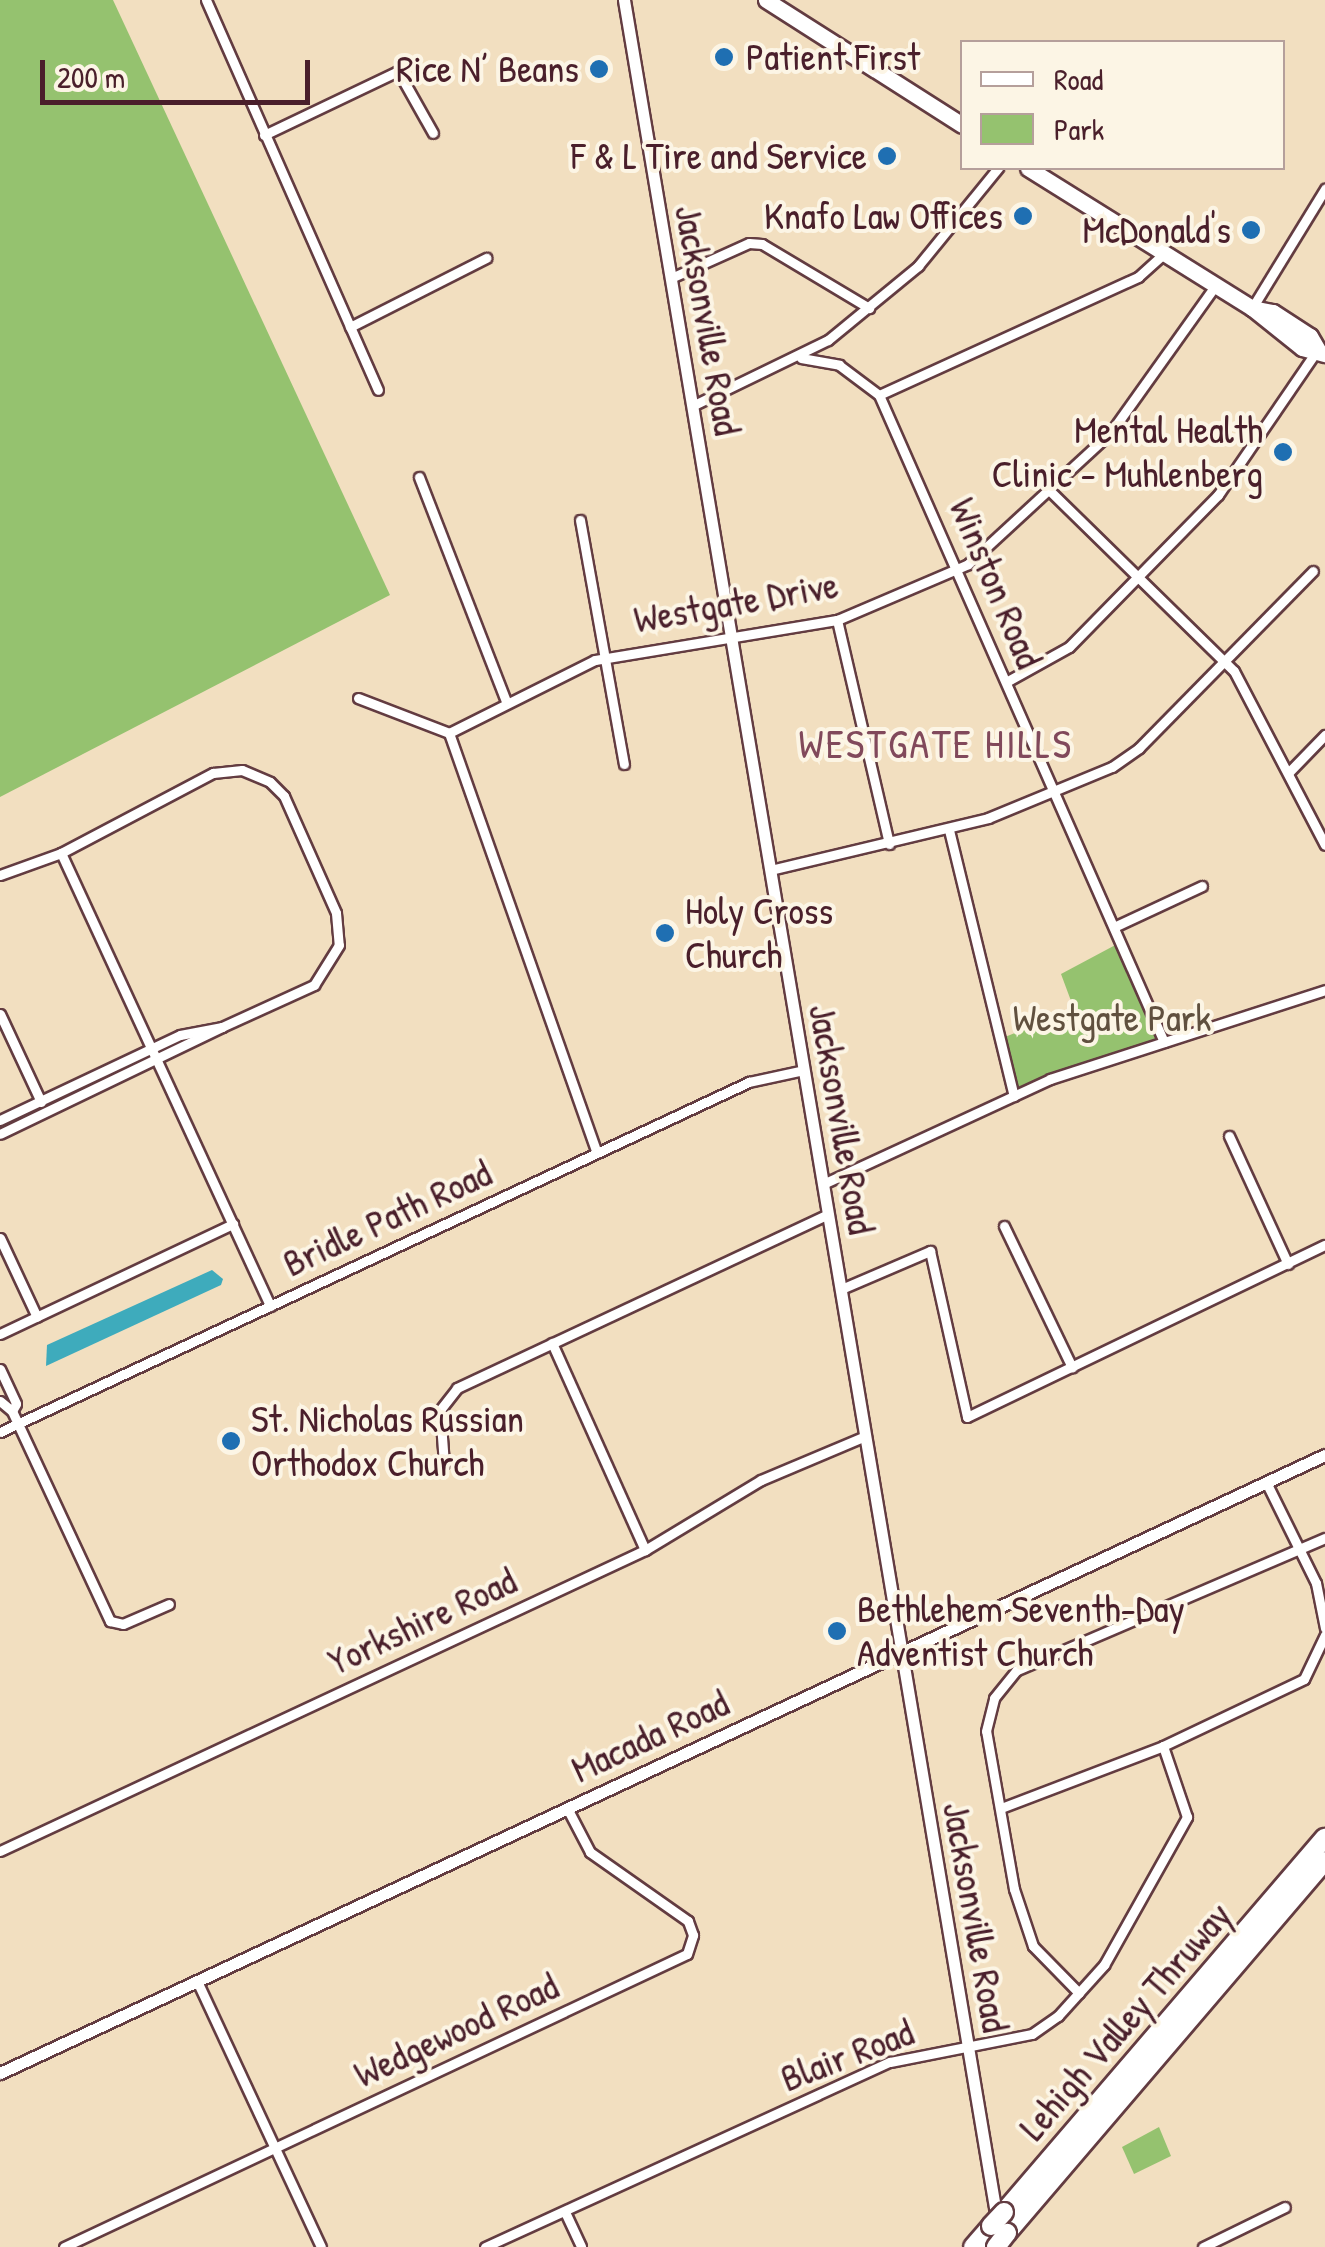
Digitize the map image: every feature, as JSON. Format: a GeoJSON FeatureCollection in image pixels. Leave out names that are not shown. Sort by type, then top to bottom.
{"type":"FeatureCollection","features":[{"type":"Feature","properties":{"kind":"highway","name":"Lehigh Valley Thruway"},"geometry":{"type":"LineString","coordinates":[[1000,2233],[1325,1835]]}},
{"type":"Feature","properties":{"kind":"highway","name":"Lehigh Valley Thruway"},"geometry":{"type":"LineString","coordinates":[[973,2247],[1000,2233],[1325,1861]]}},
{"type":"Feature","properties":{"kind":"main road"},"geometry":{"type":"LineString","coordinates":[[766,0],[960,124]]}},
{"type":"Feature","properties":{"kind":"main road"},"geometry":{"type":"LineString","coordinates":[[1031,170],[1252,308],[1266,325],[1302,348],[1322,352]]}},
{"type":"Feature","properties":{"kind":"street"},"geometry":{"type":"LineString","coordinates":[[206,0],[378,390]]}},
{"type":"Feature","properties":{"kind":"street","name":"Jacksonville Road"},"geometry":{"type":"LineString","coordinates":[[624,0],[1000,2233]]}},
{"type":"Feature","properties":{"kind":"street"},"geometry":{"type":"LineString","coordinates":[[264,135],[398,71],[433,134]]}},
{"type":"Feature","properties":{"kind":"street"},"geometry":{"type":"LineString","coordinates":[[692,406],[801,358],[869,308],[928,254],[996,170]]}},
{"type":"Feature","properties":{"kind":"street"},"geometry":{"type":"LineString","coordinates":[[1252,308],[1325,189]]}},
{"type":"Feature","properties":{"kind":"street"},"geometry":{"type":"LineString","coordinates":[[671,278],[753,242],[869,308]]}},
{"type":"Feature","properties":{"kind":"street"},"geometry":{"type":"LineString","coordinates":[[879,395],[1138,277],[1166,253]]}},
{"type":"Feature","properties":{"kind":"street"},"geometry":{"type":"LineString","coordinates":[[350,328],[486,258]]}},
{"type":"Feature","properties":{"kind":"street","name":"Westgate Drive"},"geometry":{"type":"LineString","coordinates":[[448,732],[602,658],[838,620],[958,570],[1050,491],[1126,414],[1216,285]]}},
{"type":"Feature","properties":{"kind":"street"},"geometry":{"type":"LineString","coordinates":[[1006,682],[1060,655],[1232,478],[1322,352]]}},
{"type":"Feature","properties":{"kind":"street","name":"Winston Road"},"geometry":{"type":"LineString","coordinates":[[801,358],[839,365],[879,395],[1164,1042]]}},
{"type":"Feature","properties":{"kind":"street"},"geometry":{"type":"LineString","coordinates":[[419,478],[506,701]]}},
{"type":"Feature","properties":{"kind":"street"},"geometry":{"type":"LineString","coordinates":[[1050,491],[1226,661],[1325,845]]}},
{"type":"Feature","properties":{"kind":"street"},"geometry":{"type":"LineString","coordinates":[[580,520],[624,764]]}},
{"type":"Feature","properties":{"kind":"street"},"geometry":{"type":"LineString","coordinates":[[770,870],[949,830],[1053,794],[1132,755],[1313,571]]}},
{"type":"Feature","properties":{"kind":"street"},"geometry":{"type":"LineString","coordinates":[[838,620],[888,844]]}},
{"type":"Feature","properties":{"kind":"street"},"geometry":{"type":"LineString","coordinates":[[358,698],[448,732],[597,1153]]}},
{"type":"Feature","properties":{"kind":"street"},"geometry":{"type":"LineString","coordinates":[[1289,772],[1325,736]]}},
{"type":"Feature","properties":{"kind":"street"},"geometry":{"type":"LineString","coordinates":[[0,875],[61,853],[213,773],[251,772],[281,792],[336,912],[338,950],[314,984],[0,1134]]}},
{"type":"Feature","properties":{"kind":"street"},"geometry":{"type":"LineString","coordinates":[[949,830],[1014,1096]]}},
{"type":"Feature","properties":{"kind":"street"},"geometry":{"type":"LineString","coordinates":[[61,853],[270,1306]]}},
{"type":"Feature","properties":{"kind":"street"},"geometry":{"type":"LineString","coordinates":[[1114,927],[1202,886]]}},
{"type":"Feature","properties":{"kind":"street"},"geometry":{"type":"LineString","coordinates":[[823,1184],[1014,1096],[1325,990]]}},
{"type":"Feature","properties":{"kind":"street"},"geometry":{"type":"LineString","coordinates":[[0,1014],[46,1113]]}},
{"type":"Feature","properties":{"kind":"street"},"geometry":{"type":"LineString","coordinates":[[0,1120],[152,1049],[222,1027]]}},
{"type":"Feature","properties":{"kind":"street","name":"Bridle Path Road"},"geometry":{"type":"LineString","coordinates":[[0,1432],[749,1082],[804,1070]]}},
{"type":"Feature","properties":{"kind":"street"},"geometry":{"type":"LineString","coordinates":[[1229,1136],[1288,1264]]}},
{"type":"Feature","properties":{"kind":"street"},"geometry":{"type":"LineString","coordinates":[[444,1464],[440,1410],[447,1398],[552,1342],[828,1214]]}},
{"type":"Feature","properties":{"kind":"street"},"geometry":{"type":"LineString","coordinates":[[0,1334],[233,1224]]}},
{"type":"Feature","properties":{"kind":"street"},"geometry":{"type":"LineString","coordinates":[[1004,1226],[1072,1367]]}},
{"type":"Feature","properties":{"kind":"street"},"geometry":{"type":"LineString","coordinates":[[0,1238],[37,1317]]}},
{"type":"Feature","properties":{"kind":"street"},"geometry":{"type":"LineString","coordinates":[[841,1289],[930,1251],[967,1417],[1325,1246]]}},
{"type":"Feature","properties":{"kind":"street"},"geometry":{"type":"LineString","coordinates":[[552,1342],[645,1550]]}},
{"type":"Feature","properties":{"kind":"street"},"geometry":{"type":"LineString","coordinates":[[0,1369],[16,1404],[12,1412]]}},
{"type":"Feature","properties":{"kind":"street"},"geometry":{"type":"LineString","coordinates":[[0,1401],[18,1424],[110,1621],[123,1624],[168,1604]]}},
{"type":"Feature","properties":{"kind":"street","name":"Yorkshire Road"},"geometry":{"type":"LineString","coordinates":[[0,1852],[645,1550],[761,1480],[865,1436]]}},
{"type":"Feature","properties":{"kind":"street","name":"Macada Road"},"geometry":{"type":"LineString","coordinates":[[1,2068],[902,1654],[1325,1454]]}},
{"type":"Feature","properties":{"kind":"street"},"geometry":{"type":"LineString","coordinates":[[1002,1808],[1163,1746],[1304,1679],[1325,1631],[1316,1583],[1266,1482]]}},
{"type":"Feature","properties":{"kind":"street"},"geometry":{"type":"LineString","coordinates":[[1079,1993],[1033,1946],[1014,1889],[986,1731],[994,1698],[1017,1670],[1325,1538]]}},
{"type":"Feature","properties":{"kind":"street","name":"Blair Road"},"geometry":{"type":"LineString","coordinates":[[485,2247],[890,2062],[1032,2034],[1079,1993],[1130,1925],[1187,1817],[1163,1746]]}},
{"type":"Feature","properties":{"kind":"street","name":"Wedgewood Road"},"geometry":{"type":"LineString","coordinates":[[64,2247],[686,1954],[693,1936],[688,1920],[594,1855],[566,1808]]}},
{"type":"Feature","properties":{"kind":"street"},"geometry":{"type":"LineString","coordinates":[[196,1981],[320,2247]]}},
{"type":"Feature","properties":{"kind":"street"},"geometry":{"type":"LineString","coordinates":[[1203,2247],[1285,2207]]}},
{"type":"Feature","properties":{"kind":"street"},"geometry":{"type":"LineString","coordinates":[[565,2212],[581,2247]]}},
{"type":"Feature","properties":{"kind":"green space"},"geometry":{"type":"Polygon","coordinates":[[[0,0],[113,0],[390,595],[0,797],[0,0]]]}},
{"type":"Feature","properties":{"kind":"green space","name":"Westgate Park"},"geometry":{"type":"Polygon","coordinates":[[[1121,942],[1164,1042],[1014,1096],[1000,1039],[1074,1009],[1061,974],[1121,942]]]}},
{"type":"Feature","properties":{"kind":"green space"},"geometry":{"type":"Polygon","coordinates":[[[1159,2127],[1171,2156],[1134,2174],[1122,2147],[1159,2127]]]}},
{"type":"Feature","properties":{"kind":"water"},"geometry":{"type":"Polygon","coordinates":[[[212,1270],[223,1279],[221,1285],[46,1366],[47,1345],[212,1270]]]}},
{"type":"Feature","properties":{"kind":"place","name":"Patient First"},"geometry":{"type":"Point","coordinates":[724,57]}},
{"type":"Feature","properties":{"kind":"place","name":"Rice N’ Beans"},"geometry":{"type":"Point","coordinates":[599,69]}},
{"type":"Feature","properties":{"kind":"place","name":"F & L Tire and Service"},"geometry":{"type":"Point","coordinates":[887,156]}},
{"type":"Feature","properties":{"kind":"place","name":"Knafo Law Offices"},"geometry":{"type":"Point","coordinates":[1023,216]}},
{"type":"Feature","properties":{"kind":"place","name":"McDonald's"},"geometry":{"type":"Point","coordinates":[1251,230]}},
{"type":"Feature","properties":{"kind":"place","name":"Mental Health Clinic - Muhlenberg"},"geometry":{"type":"Point","coordinates":[1283,452]}},
{"type":"Feature","properties":{"kind":"place","name":"Holy Cross Church"},"geometry":{"type":"Point","coordinates":[665,933]}},
{"type":"Feature","properties":{"kind":"place","name":"St. Nicholas Russian Orthodox Church"},"geometry":{"type":"Point","coordinates":[231,1441]}},
{"type":"Feature","properties":{"kind":"place","name":"Bethlehem Seventh-Day Adventist Church"},"geometry":{"type":"Point","coordinates":[837,1631]}},
{"type":"Feature","properties":{"kind":"district","name":"WESTGATE HILLS"},"geometry":{"type":"Point","coordinates":[936,743]}}]}
